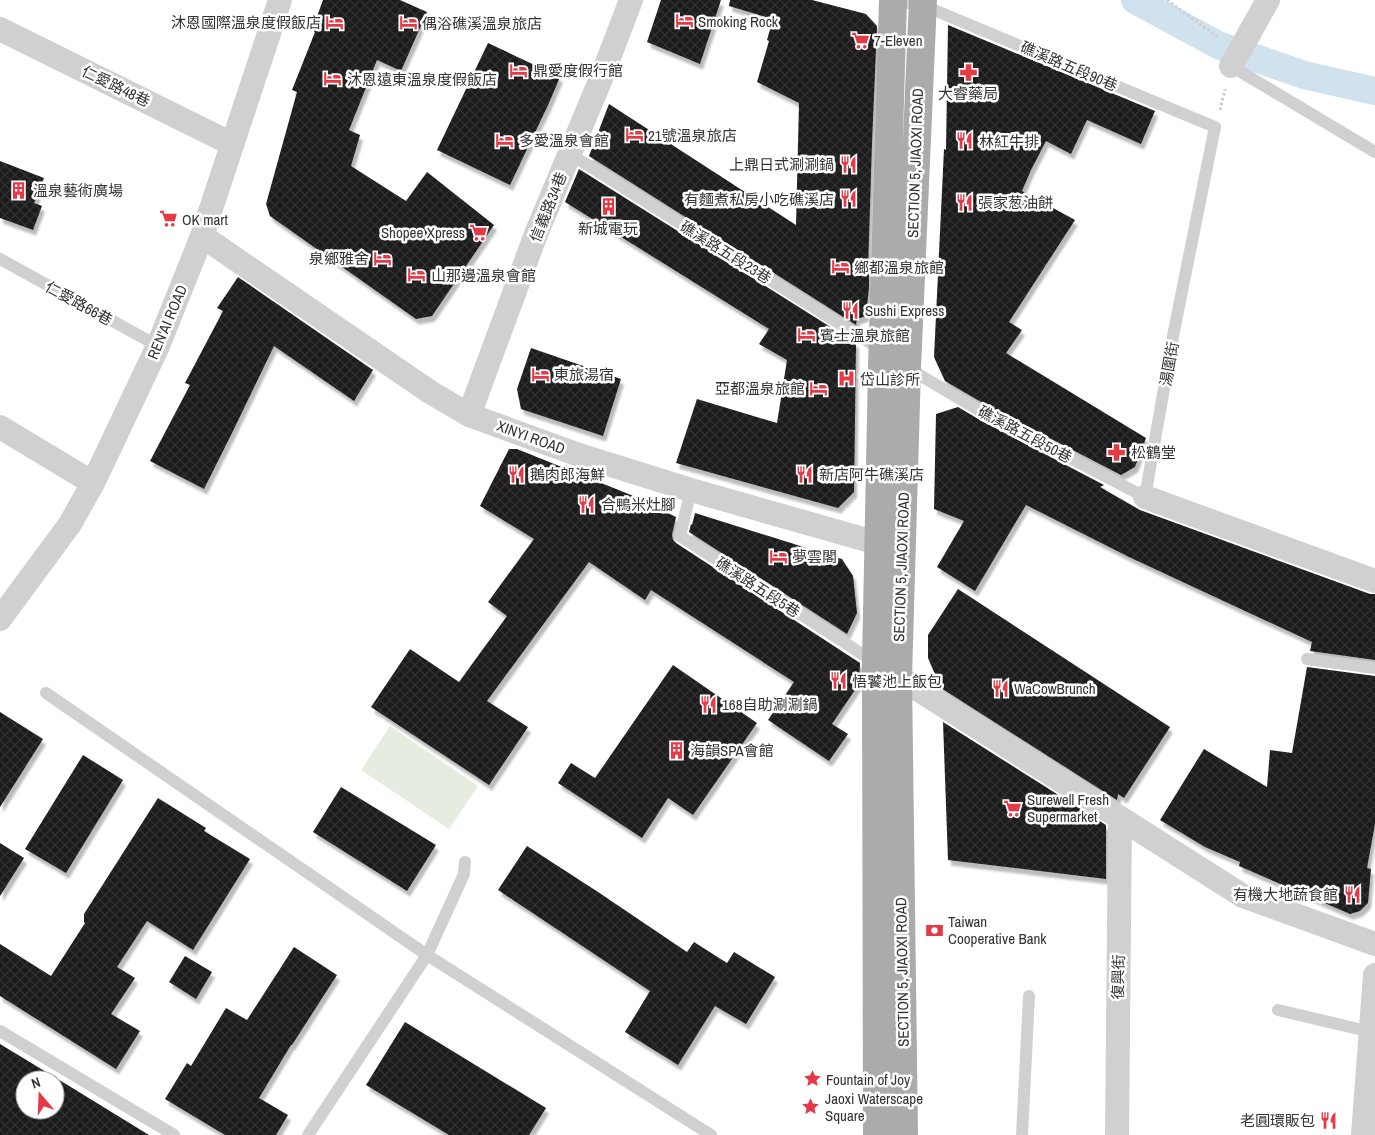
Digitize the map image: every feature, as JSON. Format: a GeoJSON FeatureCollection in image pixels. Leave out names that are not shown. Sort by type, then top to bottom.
{"type":"FeatureCollection","features":[{"type":"Feature","properties":{"kind":"main road","name":"SECTION 5, JIAOXI ROAD"},"geometry":{"type":"LineString","coordinates":[[878,1135],[895,359],[891,0]]}},
{"type":"Feature","properties":{"kind":"main road","name":"SECTION 5, JIAOXI ROAD"},"geometry":{"type":"LineString","coordinates":[[895,359],[922,3]]}},
{"type":"Feature","properties":{"kind":"main road","name":"SECTION 5, JIAOXI ROAD"},"geometry":{"type":"LineString","coordinates":[[887,670],[904,1135]]}},
{"type":"Feature","properties":{"kind":"street","name":"REN'AI ROAD"},"geometry":{"type":"LineString","coordinates":[[0,619],[70,524],[93,483],[158,346],[202,236],[280,0]]}},
{"type":"Feature","properties":{"kind":"street","name":"信義路34巷"},"geometry":{"type":"LineString","coordinates":[[469,415],[536,234],[600,81],[631,0]]}},
{"type":"Feature","properties":{"kind":"street"},"geometry":{"type":"LineString","coordinates":[[1231,66],[1268,0]]}},
{"type":"Feature","properties":{"kind":"street","name":"仁愛路48巷"},"geometry":{"type":"LineString","coordinates":[[0,29],[232,144]]}},
{"type":"Feature","properties":{"kind":"street","name":"XINYI ROAD"},"geometry":{"type":"LineString","coordinates":[[202,236],[430,392],[469,415],[582,456],[691,490],[890,547]]}},
{"type":"Feature","properties":{"kind":"street"},"geometry":{"type":"LineString","coordinates":[[0,427],[93,483]]}},
{"type":"Feature","properties":{"kind":"street"},"geometry":{"type":"LineString","coordinates":[[1146,497],[1375,581]]}},
{"type":"Feature","properties":{"kind":"street"},"geometry":{"type":"LineString","coordinates":[[887,670],[1243,896],[1375,944]]}},
{"type":"Feature","properties":{"kind":"street","name":"復興街"},"geometry":{"type":"LineString","coordinates":[[1117,1135],[1120,818]]}},
{"type":"Feature","properties":{"kind":"street"},"geometry":{"type":"LineString","coordinates":[[1363,1135],[1375,975]]}},
{"type":"Feature","properties":{"kind":"lane","name":"礁溪路五段90巷"},"geometry":{"type":"LineString","coordinates":[[891,0],[922,3],[1215,127]]}},
{"type":"Feature","properties":{"kind":"lane"},"geometry":{"type":"LineString","coordinates":[[1231,66],[1375,152]]}},
{"type":"Feature","properties":{"kind":"lane","name":"湯圍街"},"geometry":{"type":"LineString","coordinates":[[1146,497],[1174,331],[1215,127]]}},
{"type":"Feature","properties":{"kind":"lane","name":"礁溪路五段23巷"},"geometry":{"type":"LineString","coordinates":[[570,154],[895,359]]}},
{"type":"Feature","properties":{"kind":"lane","name":"仁愛路66巷"},"geometry":{"type":"LineString","coordinates":[[0,259],[158,346]]}},
{"type":"Feature","properties":{"kind":"lane","name":"礁溪路五段50巷"},"geometry":{"type":"LineString","coordinates":[[895,359],[984,413],[1146,497]]}},
{"type":"Feature","properties":{"kind":"lane","name":"礁溪路五段5巷"},"geometry":{"type":"LineString","coordinates":[[691,490],[680,536],[887,670]]}},
{"type":"Feature","properties":{"kind":"lane"},"geometry":{"type":"LineString","coordinates":[[1307,659],[1375,668]]}},
{"type":"Feature","properties":{"kind":"lane"},"geometry":{"type":"LineString","coordinates":[[46,693],[427,955],[711,1135]]}},
{"type":"Feature","properties":{"kind":"lane"},"geometry":{"type":"LineString","coordinates":[[308,1135],[427,955],[464,874],[465,862]]}},
{"type":"Feature","properties":{"kind":"lane"},"geometry":{"type":"LineString","coordinates":[[1022,1135],[1029,996]]}},
{"type":"Feature","properties":{"kind":"lane"},"geometry":{"type":"LineString","coordinates":[[1278,1010],[1370,1032]]}},
{"type":"Feature","properties":{"kind":"lane"},"geometry":{"type":"LineString","coordinates":[[0,1031],[174,1135]]}},
{"type":"Feature","properties":{"kind":"path"},"geometry":{"type":"LineString","coordinates":[[1167,0],[1219,38],[1243,44]]}},
{"type":"Feature","properties":{"kind":"path"},"geometry":{"type":"LineString","coordinates":[[1215,127],[1231,66]]}},
{"type":"Feature","properties":{"kind":"shaded area"},"geometry":{"type":"Polygon","coordinates":[[[390,726],[478,786],[449,829],[361,770],[390,726]]]}},
{"type":"Feature","properties":{"kind":"building"},"geometry":{"type":"Polygon","coordinates":[[[323,0],[400,0],[427,12],[401,71],[377,60],[349,130],[360,135],[351,166],[406,201],[427,172],[494,225],[432,316],[416,319],[270,216],[266,204],[297,92],[292,90],[315,32],[312,30],[323,0]]]}},
{"type":"Feature","properties":{"kind":"building","name":"Smoking Rock"},"geometry":{"type":"Polygon","coordinates":[[[661,0],[721,0],[700,64],[647,42],[661,0]]]}},
{"type":"Feature","properties":{"kind":"building"},"geometry":{"type":"Polygon","coordinates":[[[730,0],[812,0],[866,14],[877,26],[868,270],[869,288],[866,316],[857,319],[856,325],[589,156],[609,104],[796,225],[799,103],[757,82],[769,41],[767,40],[773,19],[729,6],[730,0]]]}},
{"type":"Feature","properties":{"kind":"building"},"geometry":{"type":"Polygon","coordinates":[[[948,25],[1155,111],[1141,144],[1087,120],[1071,154],[1046,141],[1022,191],[1075,220],[1009,322],[1022,330],[1006,353],[1146,438],[1135,467],[1121,475],[988,406],[945,381],[934,357],[944,149],[946,150],[948,25]]]}},
{"type":"Feature","properties":{"kind":"building"},"geometry":{"type":"Polygon","coordinates":[[[488,43],[560,77],[510,185],[437,150],[488,43]]]}},
{"type":"Feature","properties":{"kind":"building","name":"溫泉藝術廣場"},"geometry":{"type":"Polygon","coordinates":[[[0,161],[44,178],[34,203],[42,206],[33,230],[0,218],[0,161]]]}},
{"type":"Feature","properties":{"kind":"building"},"geometry":{"type":"Polygon","coordinates":[[[579,169],[856,343],[854,492],[838,508],[676,463],[697,399],[777,423],[787,360],[759,344],[769,329],[565,202],[579,169]]]}},
{"type":"Feature","properties":{"kind":"building"},"geometry":{"type":"Polygon","coordinates":[[[238,277],[373,370],[354,401],[274,346],[204,489],[150,461],[190,385],[185,383],[223,311],[217,308],[238,277]]]}},
{"type":"Feature","properties":{"kind":"building"},"geometry":{"type":"Polygon","coordinates":[[[531,348],[621,379],[603,436],[521,409],[517,389],[531,348]]]}},
{"type":"Feature","properties":{"kind":"building"},"geometry":{"type":"Polygon","coordinates":[[[958,407],[1104,485],[1100,487],[1140,510],[1370,594],[1375,594],[1375,660],[1310,651],[1312,642],[1129,557],[1026,505],[975,591],[937,567],[964,521],[934,509],[936,414],[958,407]]]}},
{"type":"Feature","properties":{"kind":"building"},"geometry":{"type":"Polygon","coordinates":[[[509,449],[517,449],[631,495],[676,517],[672,535],[676,543],[860,663],[859,684],[832,724],[848,734],[829,761],[768,720],[794,682],[651,590],[645,600],[589,562],[487,701],[528,727],[489,785],[371,707],[410,649],[459,682],[507,616],[488,602],[534,539],[480,506],[509,449]]]}},
{"type":"Feature","properties":{"kind":"building"},"geometry":{"type":"Polygon","coordinates":[[[695,513],[842,559],[853,576],[857,613],[847,634],[689,532],[695,513]]]}},
{"type":"Feature","properties":{"kind":"building"},"geometry":{"type":"Polygon","coordinates":[[[958,589],[1170,727],[1124,798],[1118,794],[1117,800],[941,688],[928,658],[928,635],[958,589]]]}},
{"type":"Feature","properties":{"kind":"building"},"geometry":{"type":"Polygon","coordinates":[[[673,665],[757,723],[693,815],[668,798],[642,838],[558,783],[571,763],[595,778],[673,665]]]}},
{"type":"Feature","properties":{"kind":"building"},"geometry":{"type":"Polygon","coordinates":[[[1307,667],[1375,676],[1375,824],[1367,868],[1371,869],[1368,903],[1360,911],[1350,914],[1239,866],[1240,862],[1205,847],[1160,820],[1204,749],[1267,787],[1270,750],[1292,753],[1307,667]]]}},
{"type":"Feature","properties":{"kind":"building"},"geometry":{"type":"Polygon","coordinates":[[[0,712],[43,739],[0,807],[0,712]]]}},
{"type":"Feature","properties":{"kind":"building","name":"Surewell Fresh Supermarket"},"geometry":{"type":"Polygon","coordinates":[[[943,722],[1106,825],[1106,879],[948,860],[943,722]]]}},
{"type":"Feature","properties":{"kind":"building"},"geometry":{"type":"Polygon","coordinates":[[[83,755],[123,780],[66,873],[25,849],[83,755]]]}},
{"type":"Feature","properties":{"kind":"building"},"geometry":{"type":"Polygon","coordinates":[[[341,787],[436,845],[407,891],[313,832],[341,787]]]}},
{"type":"Feature","properties":{"kind":"building"},"geometry":{"type":"Polygon","coordinates":[[[158,798],[206,828],[204,831],[250,859],[193,950],[147,921],[117,967],[135,978],[111,1014],[140,1031],[116,1069],[0,996],[0,944],[51,976],[85,923],[84,914],[158,798]]]}},
{"type":"Feature","properties":{"kind":"building"},"geometry":{"type":"Polygon","coordinates":[[[0,843],[24,858],[0,896],[0,843]]]}},
{"type":"Feature","properties":{"kind":"building"},"geometry":{"type":"Polygon","coordinates":[[[527,846],[687,952],[694,942],[727,963],[734,952],[775,977],[746,1024],[715,1006],[678,1065],[625,1032],[650,991],[498,890],[527,846]]]}},
{"type":"Feature","properties":{"kind":"building"},"geometry":{"type":"Polygon","coordinates":[[[294,947],[337,975],[259,1098],[288,1115],[276,1135],[225,1135],[165,1099],[187,1063],[191,1066],[226,1008],[247,1020],[294,947]]]}},
{"type":"Feature","properties":{"kind":"building"},"geometry":{"type":"Polygon","coordinates":[[[185,956],[212,972],[196,999],[169,982],[185,956]]]}},
{"type":"Feature","properties":{"kind":"building"},"geometry":{"type":"Polygon","coordinates":[[[405,1022],[546,1108],[529,1135],[449,1135],[366,1085],[405,1022]]]}},
{"type":"Feature","properties":{"kind":"building"},"geometry":{"type":"Polygon","coordinates":[[[0,1044],[43,1070],[15,1070],[15,1120],[65,1120],[65,1084],[149,1135],[0,1135],[0,1044]]]}},
{"type":"Feature","properties":{"kind":"waterway"},"geometry":{"type":"LineString","coordinates":[[1135,0],[1218,45],[1304,75],[1375,91]]}},
{"type":"Feature","properties":{"kind":"place","name":"Smoking Rock"},"geometry":{"type":"Point","coordinates":[684,21]}},
{"type":"Feature","properties":{"kind":"place","name":"沐恩國際溫泉度假飯店"},"geometry":{"type":"Point","coordinates":[335,22]}},
{"type":"Feature","properties":{"kind":"place","name":"偶浴礁溪溫泉旅店"},"geometry":{"type":"Point","coordinates":[408,23]}},
{"type":"Feature","properties":{"kind":"place","name":"7-Eleven"},"geometry":{"type":"Point","coordinates":[860,40]}},
{"type":"Feature","properties":{"kind":"place","name":"鼎愛度假行館"},"geometry":{"type":"Point","coordinates":[519,70]}},
{"type":"Feature","properties":{"kind":"place","name":"大睿藥局"},"geometry":{"type":"Point","coordinates":[968,72]}},
{"type":"Feature","properties":{"kind":"place","name":"沐恩遠東溫泉度假飯店"},"geometry":{"type":"Point","coordinates":[333,79]}},
{"type":"Feature","properties":{"kind":"place","name":"21號溫泉旅店"},"geometry":{"type":"Point","coordinates":[634,135]}},
{"type":"Feature","properties":{"kind":"place","name":"多愛溫泉會館"},"geometry":{"type":"Point","coordinates":[505,140]}},
{"type":"Feature","properties":{"kind":"place","name":"林紅牛排"},"geometry":{"type":"Point","coordinates":[965,141]}},
{"type":"Feature","properties":{"kind":"place","name":"上鼎日式涮涮鍋"},"geometry":{"type":"Point","coordinates":[848,164]}},
{"type":"Feature","properties":{"kind":"place","name":"溫泉藝術廣場"},"geometry":{"type":"Point","coordinates":[19,190]}},
{"type":"Feature","properties":{"kind":"place","name":"有麵煮私房小吃礁溪店"},"geometry":{"type":"Point","coordinates":[848,199]}},
{"type":"Feature","properties":{"kind":"place","name":"張家葱油餅"},"geometry":{"type":"Point","coordinates":[964,202]}},
{"type":"Feature","properties":{"kind":"place","name":"新城電玩"},"geometry":{"type":"Point","coordinates":[608,207]}},
{"type":"Feature","properties":{"kind":"place","name":"OK mart"},"geometry":{"type":"Point","coordinates":[168,219]}},
{"type":"Feature","properties":{"kind":"place","name":"Shopee Xpress"},"geometry":{"type":"Point","coordinates":[479,232]}},
{"type":"Feature","properties":{"kind":"place","name":"泉鄉雅舍"},"geometry":{"type":"Point","coordinates":[383,258]}},
{"type":"Feature","properties":{"kind":"place","name":"鄉都溫泉旅館"},"geometry":{"type":"Point","coordinates":[840,267]}},
{"type":"Feature","properties":{"kind":"place","name":"山那邊溫泉會館"},"geometry":{"type":"Point","coordinates":[417,275]}},
{"type":"Feature","properties":{"kind":"place","name":"Sushi Express"},"geometry":{"type":"Point","coordinates":[851,310]}},
{"type":"Feature","properties":{"kind":"place","name":"賓士溫泉旅館"},"geometry":{"type":"Point","coordinates":[806,335]}},
{"type":"Feature","properties":{"kind":"place","name":"東旅湯宿"},"geometry":{"type":"Point","coordinates":[540,374]}},
{"type":"Feature","properties":{"kind":"place","name":"岱山診所"},"geometry":{"type":"Point","coordinates":[846,379]}},
{"type":"Feature","properties":{"kind":"place","name":"亞都溫泉旅館"},"geometry":{"type":"Point","coordinates":[819,388]}},
{"type":"Feature","properties":{"kind":"place","name":"松鶴堂"},"geometry":{"type":"Point","coordinates":[1117,452]}},
{"type":"Feature","properties":{"kind":"place","name":"鵝肉郎海鮮"},"geometry":{"type":"Point","coordinates":[516,474]}},
{"type":"Feature","properties":{"kind":"place","name":"新店阿牛礁溪店"},"geometry":{"type":"Point","coordinates":[805,474]}},
{"type":"Feature","properties":{"kind":"place","name":"合鴨米灶腳"},"geometry":{"type":"Point","coordinates":[587,504]}},
{"type":"Feature","properties":{"kind":"place","name":"夢雲閣"},"geometry":{"type":"Point","coordinates":[778,556]}},
{"type":"Feature","properties":{"kind":"place","name":"悟饕池上飯包"},"geometry":{"type":"Point","coordinates":[838,681]}},
{"type":"Feature","properties":{"kind":"place","name":"WaCowBrunch"},"geometry":{"type":"Point","coordinates":[1000,688]}},
{"type":"Feature","properties":{"kind":"place","name":"168自助涮涮鍋"},"geometry":{"type":"Point","coordinates":[708,704]}},
{"type":"Feature","properties":{"kind":"place","name":"海韻SPA會館"},"geometry":{"type":"Point","coordinates":[676,750]}},
{"type":"Feature","properties":{"kind":"place","name":"Surewell Fresh Supermarket"},"geometry":{"type":"Point","coordinates":[1013,808]}},
{"type":"Feature","properties":{"kind":"place","name":"有機大地蔬食館"},"geometry":{"type":"Point","coordinates":[1352,894]}},
{"type":"Feature","properties":{"kind":"place","name":"Taiwan Cooperative Bank"},"geometry":{"type":"Point","coordinates":[934,930]}},
{"type":"Feature","properties":{"kind":"place","name":"Fountain of Joy"},"geometry":{"type":"Point","coordinates":[812,1079]}},
{"type":"Feature","properties":{"kind":"place","name":"Jaoxi Waterscape Square"},"geometry":{"type":"Point","coordinates":[811,1107]}},
{"type":"Feature","properties":{"kind":"place","name":"老圓環販包"},"geometry":{"type":"Point","coordinates":[1329,1120]}}]}
